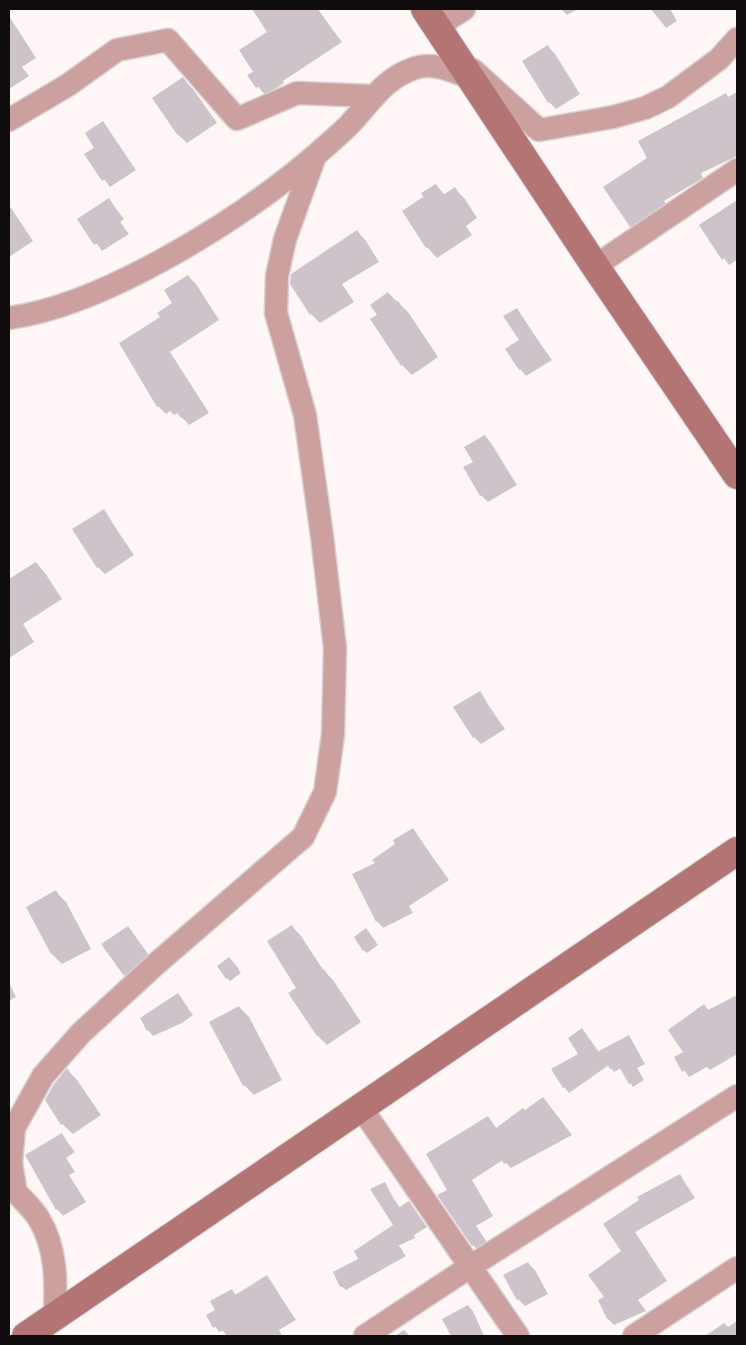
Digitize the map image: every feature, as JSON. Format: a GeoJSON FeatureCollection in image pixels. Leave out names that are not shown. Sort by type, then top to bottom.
{"type":"FeatureCollection","features":[{"type":"Feature","properties":{"kind":"street"},"geometry":{"type":"LineString","coordinates":[[464,9],[430,18],[737,475]]}},
{"type":"Feature","properties":{"kind":"street"},"geometry":{"type":"LineString","coordinates":[[454,54],[539,130],[613,117],[660,101],[719,59],[737,39]]}},
{"type":"Feature","properties":{"kind":"street"},"geometry":{"type":"LineString","coordinates":[[9,120],[68,85],[117,50],[168,40],[238,120],[297,93],[372,96]]}},
{"type":"Feature","properties":{"kind":"street"},"geometry":{"type":"LineString","coordinates":[[9,318],[26,315],[104,290],[161,260],[220,224],[314,156],[349,125],[372,96],[394,78],[417,67],[444,68],[470,78]]}},
{"type":"Feature","properties":{"kind":"street"},"geometry":{"type":"LineString","coordinates":[[55,1316],[56,1279],[52,1250],[38,1218],[11,1188],[14,1128],[43,1076],[82,1034],[150,970],[303,837],[324,792],[333,735],[335,648],[322,536],[304,415],[276,312],[277,276],[285,238],[314,156]]}},
{"type":"Feature","properties":{"kind":"street"},"geometry":{"type":"LineString","coordinates":[[595,266],[737,170]]}},
{"type":"Feature","properties":{"kind":"street"},"geometry":{"type":"LineString","coordinates":[[26,1336],[362,1109],[737,851]]}},
{"type":"Feature","properties":{"kind":"street"},"geometry":{"type":"LineString","coordinates":[[365,1336],[470,1266],[737,1096]]}},
{"type":"Feature","properties":{"kind":"street"},"geometry":{"type":"LineString","coordinates":[[362,1109],[518,1336]]}},
{"type":"Feature","properties":{"kind":"street"},"geometry":{"type":"LineString","coordinates":[[634,1336],[737,1268]]}},
{"type":"Feature","properties":{"kind":"building"},"geometry":{"type":"Polygon","coordinates":[[[252,9],[318,9],[335,34],[256,88],[247,75],[253,72],[239,50],[267,32],[252,9]]]}},
{"type":"Feature","properties":{"kind":"building"},"geometry":{"type":"Polygon","coordinates":[[[9,19],[28,49],[9,61],[9,19]]]}},
{"type":"Feature","properties":{"kind":"building"},"geometry":{"type":"Polygon","coordinates":[[[548,45],[574,86],[548,103],[522,61],[548,45]]]}},
{"type":"Feature","properties":{"kind":"building"},"geometry":{"type":"Polygon","coordinates":[[[183,77],[208,112],[176,133],[152,98],[183,77]]]}},
{"type":"Feature","properties":{"kind":"building"},"geometry":{"type":"Polygon","coordinates":[[[737,92],[737,142],[692,164],[695,168],[655,191],[664,204],[630,227],[603,187],[647,158],[638,141],[726,93],[728,97],[737,92]]]}},
{"type":"Feature","properties":{"kind":"building"},"geometry":{"type":"Polygon","coordinates":[[[103,121],[131,163],[102,181],[84,154],[94,148],[85,133],[103,121]]]}},
{"type":"Feature","properties":{"kind":"building"},"geometry":{"type":"Polygon","coordinates":[[[436,184],[443,195],[455,187],[468,207],[456,215],[463,225],[426,248],[402,211],[423,197],[421,193],[436,184]]]}},
{"type":"Feature","properties":{"kind":"building"},"geometry":{"type":"Polygon","coordinates":[[[109,198],[118,212],[115,214],[123,227],[94,245],[77,219],[109,198]]]}},
{"type":"Feature","properties":{"kind":"building"},"geometry":{"type":"Polygon","coordinates":[[[737,200],[737,249],[722,260],[699,225],[737,200]]]}},
{"type":"Feature","properties":{"kind":"building"},"geometry":{"type":"Polygon","coordinates":[[[9,206],[29,236],[9,250],[9,206]]]}},
{"type":"Feature","properties":{"kind":"building"},"geometry":{"type":"Polygon","coordinates":[[[357,230],[371,252],[334,274],[345,292],[310,315],[290,284],[291,274],[357,230]]]}},
{"type":"Feature","properties":{"kind":"building"},"geometry":{"type":"Polygon","coordinates":[[[188,275],[212,312],[164,344],[203,405],[181,418],[172,404],[166,408],[163,404],[157,407],[119,343],[160,317],[157,313],[172,303],[164,290],[188,275]]]}},
{"type":"Feature","properties":{"kind":"building"},"geometry":{"type":"Polygon","coordinates":[[[388,292],[396,302],[398,301],[430,347],[401,366],[370,319],[377,315],[370,305],[388,292]]]}},
{"type":"Feature","properties":{"kind":"building"},"geometry":{"type":"Polygon","coordinates":[[[517,308],[546,353],[519,370],[505,349],[519,340],[503,316],[517,308]]]}},
{"type":"Feature","properties":{"kind":"building"},"geometry":{"type":"Polygon","coordinates":[[[485,435],[511,478],[480,496],[463,467],[473,462],[464,447],[485,435]]]}},
{"type":"Feature","properties":{"kind":"building"},"geometry":{"type":"Polygon","coordinates":[[[104,509],[128,548],[97,568],[72,529],[104,509]]]}},
{"type":"Feature","properties":{"kind":"building"},"geometry":{"type":"Polygon","coordinates":[[[36,562],[54,589],[15,614],[26,633],[9,643],[9,579],[36,562]]]}},
{"type":"Feature","properties":{"kind":"building"},"geometry":{"type":"Polygon","coordinates":[[[480,691],[499,722],[473,738],[453,707],[480,691]]]}},
{"type":"Feature","properties":{"kind":"building"},"geometry":{"type":"Polygon","coordinates":[[[413,828],[443,873],[403,899],[407,907],[376,922],[352,874],[375,863],[372,860],[395,844],[393,840],[413,828]]]}},
{"type":"Feature","properties":{"kind":"building"},"geometry":{"type":"Polygon","coordinates":[[[56,890],[82,938],[51,954],[26,907],[56,890]]]}},
{"type":"Feature","properties":{"kind":"building"},"geometry":{"type":"Polygon","coordinates":[[[292,925],[322,971],[324,969],[353,1013],[317,1036],[288,993],[296,988],[267,941],[292,925]]]}},
{"type":"Feature","properties":{"kind":"building"},"geometry":{"type":"Polygon","coordinates":[[[128,926],[148,954],[124,976],[101,944],[128,926]]]}},
{"type":"Feature","properties":{"kind":"building"},"geometry":{"type":"Polygon","coordinates":[[[366,928],[376,942],[363,951],[354,937],[366,928]]]}},
{"type":"Feature","properties":{"kind":"building"},"geometry":{"type":"Polygon","coordinates":[[[229,957],[239,969],[226,979],[217,966],[229,957]]]}},
{"type":"Feature","properties":{"kind":"building"},"geometry":{"type":"Polygon","coordinates":[[[178,993],[188,1008],[177,1017],[147,1031],[140,1018],[178,993]]]}},
{"type":"Feature","properties":{"kind":"building"},"geometry":{"type":"Polygon","coordinates":[[[737,995],[737,1045],[703,1065],[701,1062],[682,1072],[674,1057],[683,1052],[668,1030],[704,1004],[708,1010],[737,995]]]}},
{"type":"Feature","properties":{"kind":"building"},"geometry":{"type":"Polygon","coordinates":[[[239,1006],[274,1070],[243,1086],[209,1022],[239,1006]]]}},
{"type":"Feature","properties":{"kind":"building"},"geometry":{"type":"Polygon","coordinates":[[[582,1028],[604,1060],[563,1088],[551,1069],[578,1054],[568,1038],[582,1028]]]}},
{"type":"Feature","properties":{"kind":"building"},"geometry":{"type":"Polygon","coordinates":[[[629,1035],[643,1061],[635,1065],[642,1077],[629,1084],[618,1065],[610,1069],[599,1051],[629,1035]]]}},
{"type":"Feature","properties":{"kind":"building"},"geometry":{"type":"Polygon","coordinates":[[[67,1068],[92,1104],[61,1125],[45,1100],[54,1084],[67,1068]]]}},
{"type":"Feature","properties":{"kind":"building"},"geometry":{"type":"Polygon","coordinates":[[[543,1097],[568,1130],[504,1164],[499,1154],[467,1174],[489,1211],[472,1221],[484,1238],[472,1246],[437,1195],[447,1190],[426,1154],[488,1116],[496,1128],[523,1108],[525,1110],[543,1097]]]}},
{"type":"Feature","properties":{"kind":"building"},"geometry":{"type":"Polygon","coordinates":[[[62,1133],[69,1145],[60,1151],[69,1165],[63,1168],[80,1195],[56,1210],[25,1155],[62,1133]]]}},
{"type":"Feature","properties":{"kind":"building"},"geometry":{"type":"Polygon","coordinates":[[[680,1174],[690,1192],[629,1225],[662,1275],[633,1294],[641,1305],[607,1319],[598,1300],[604,1297],[588,1275],[621,1251],[603,1224],[639,1200],[637,1197],[680,1174]]]}},
{"type":"Feature","properties":{"kind":"building"},"geometry":{"type":"Polygon","coordinates":[[[385,1182],[398,1208],[409,1201],[423,1222],[410,1230],[411,1233],[395,1241],[403,1251],[340,1287],[333,1272],[358,1259],[354,1251],[393,1225],[370,1189],[385,1182]]]}},
{"type":"Feature","properties":{"kind":"building"},"geometry":{"type":"Polygon","coordinates":[[[528,1262],[542,1287],[517,1300],[503,1275],[528,1262]]]}},
{"type":"Feature","properties":{"kind":"building"},"geometry":{"type":"Polygon","coordinates":[[[267,1275],[292,1315],[268,1328],[274,1336],[227,1336],[218,1325],[213,1328],[206,1315],[215,1310],[210,1301],[232,1289],[235,1295],[267,1275]]]}},
{"type":"Feature","properties":{"kind":"building"},"geometry":{"type":"Polygon","coordinates":[[[468,1305],[480,1327],[463,1336],[451,1336],[442,1319],[468,1305]]]}}]}
